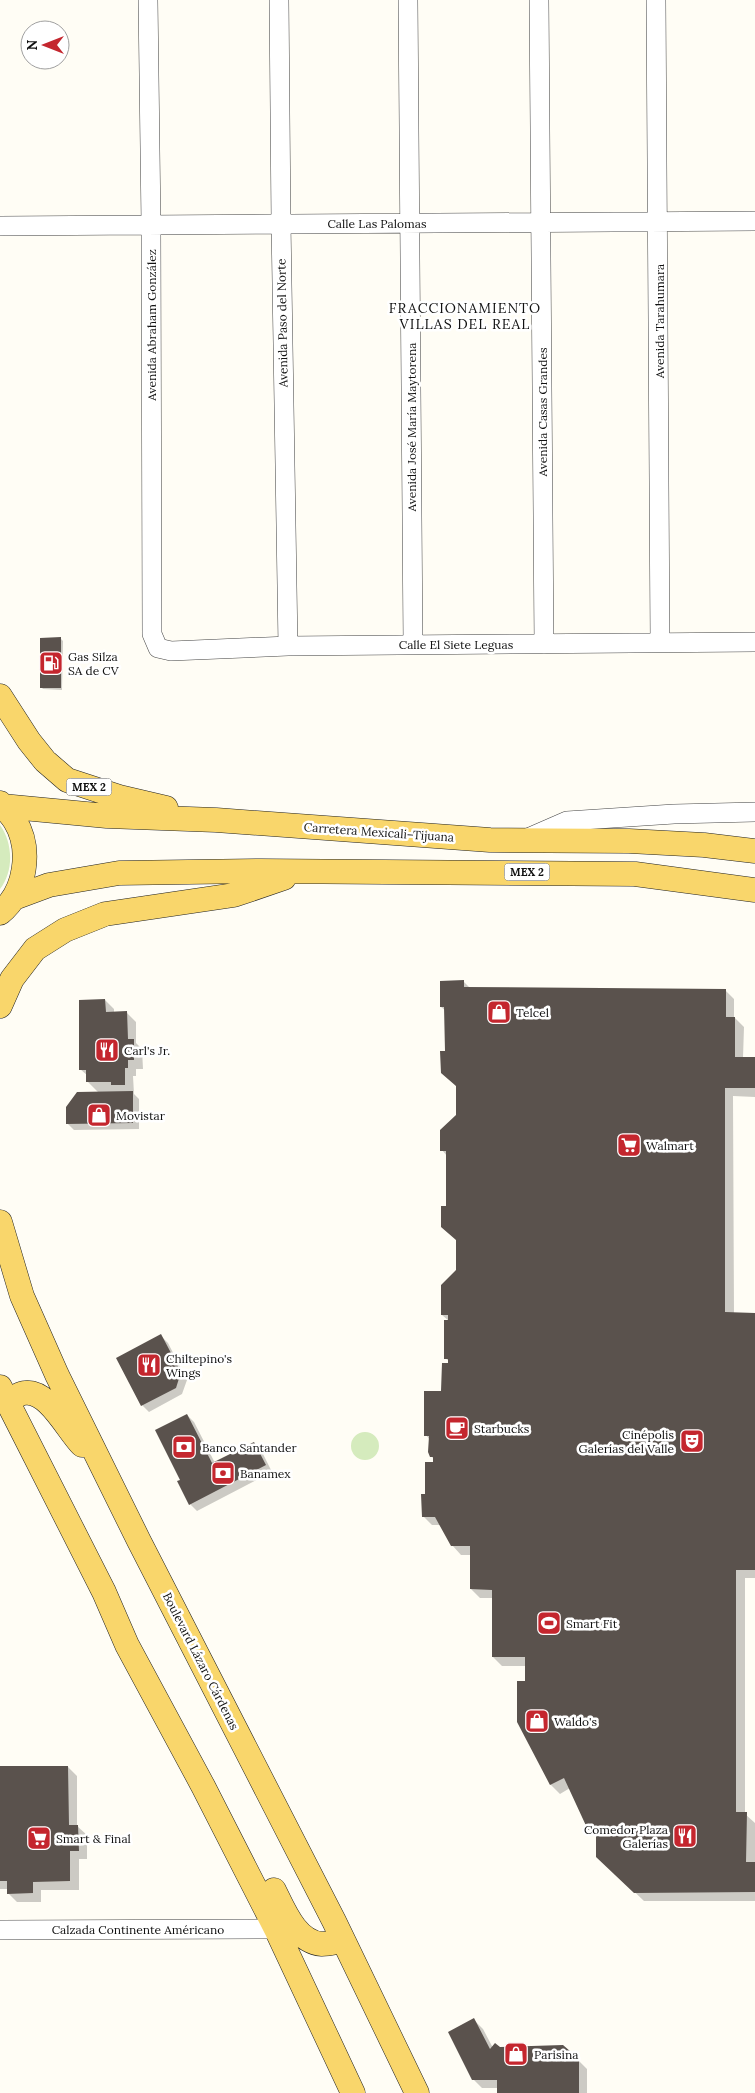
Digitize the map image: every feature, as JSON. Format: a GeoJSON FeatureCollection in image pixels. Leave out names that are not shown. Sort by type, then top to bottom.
{"type":"FeatureCollection","features":[{"type":"Feature","properties":{"kind":"main road","name":"MEX 2"},"geometry":{"type":"LineString","coordinates":[[0,696],[29,741],[45,761],[67,780],[119,796],[216,820]]}},
{"type":"Feature","properties":{"kind":"main road"},"geometry":{"type":"LineString","coordinates":[[1,804],[107,816],[216,820]]}},
{"type":"Feature","properties":{"kind":"main road"},"geometry":{"type":"LineString","coordinates":[[0,929],[7,906],[22,879],[25,859],[23,839],[15,821],[1,804]]}},
{"type":"Feature","properties":{"kind":"main road","name":"Carretera Mexicali–Tijuana"},"geometry":{"type":"LineString","coordinates":[[216,820],[490,840],[628,841],[704,845],[755,851]]}},
{"type":"Feature","properties":{"kind":"main road"},"geometry":{"type":"LineString","coordinates":[[416,871],[416,861],[423,851],[490,840]]}},
{"type":"Feature","properties":{"kind":"main road","name":"MEX 2"},"geometry":{"type":"LineString","coordinates":[[7,906],[49,885],[119,873],[416,871],[636,874],[755,890]]}},
{"type":"Feature","properties":{"kind":"main road"},"geometry":{"type":"LineString","coordinates":[[0,1006],[12,979],[35,950],[65,930],[105,914],[234,895],[302,872]]}},
{"type":"Feature","properties":{"kind":"main road","name":"Boulevard Lázaro Cárdenas"},"geometry":{"type":"LineString","coordinates":[[0,1222],[22,1296],[57,1375],[100,1458],[139,1541],[334,1921],[417,2093]]}},
{"type":"Feature","properties":{"kind":"main road"},"geometry":{"type":"LineString","coordinates":[[100,1458],[88,1451],[77,1440],[49,1402],[41,1395],[26,1393],[3,1394],[104,1592],[127,1645],[276,1929],[353,2093]]}},
{"type":"Feature","properties":{"kind":"main road"},"geometry":{"type":"LineString","coordinates":[[202,1786],[218,1794],[228,1804],[297,1930],[307,1939],[317,1943],[342,1941]]}},
{"type":"Feature","properties":{"kind":"street","name":"Avenida Abraham González"},"geometry":{"type":"LineString","coordinates":[[148,0],[151,224],[152,634],[158,648]]}},
{"type":"Feature","properties":{"kind":"street","name":"Avenida Paso del Norte"},"geometry":{"type":"LineString","coordinates":[[279,0],[288,646]]}},
{"type":"Feature","properties":{"kind":"street","name":"Avenida José María Maytorena"},"geometry":{"type":"LineString","coordinates":[[408,0],[413,644]]}},
{"type":"Feature","properties":{"kind":"street","name":"Avenida Casas Grandes"},"geometry":{"type":"LineString","coordinates":[[539,0],[544,644]]}},
{"type":"Feature","properties":{"kind":"street","name":"Avenida Tarahumara"},"geometry":{"type":"LineString","coordinates":[[656,0],[660,643]]}},
{"type":"Feature","properties":{"kind":"street","name":"Calle Las Palomas"},"geometry":{"type":"LineString","coordinates":[[0,226],[755,221]]}},
{"type":"Feature","properties":{"kind":"street","name":"Calle El Siete Leguas"},"geometry":{"type":"LineString","coordinates":[[158,648],[171,651],[288,646],[413,644],[755,642]]}},
{"type":"Feature","properties":{"kind":"street"},"geometry":{"type":"LineString","coordinates":[[523,840],[567,821],[674,814],[755,812]]}},
{"type":"Feature","properties":{"kind":"street","name":"Calzada Continente Américano"},"geometry":{"type":"LineString","coordinates":[[0,1930],[276,1929]]}},
{"type":"Feature","properties":{"kind":"green space"},"geometry":{"type":"Polygon","coordinates":[[[0,825],[9,848],[10,866],[5,882],[0,889],[0,825]]]}},
{"type":"Feature","properties":{"kind":"green space"},"geometry":{"type":"Polygon","coordinates":[[[365,1432],[375,1436],[379,1446],[375,1456],[365,1460],[355,1456],[351,1446],[355,1436],[365,1432]]]}},
{"type":"Feature","properties":{"kind":"building","name":"Gas Silza SA de CV"},"geometry":{"type":"Polygon","coordinates":[[[61,637],[61,688],[40,688],[40,638],[61,637]]]}},
{"type":"Feature","properties":{"kind":"building"},"geometry":{"type":"Polygon","coordinates":[[[464,980],[464,987],[726,989],[726,1017],[735,1017],[735,1057],[755,1057],[755,1088],[725,1088],[725,1312],[755,1313],[755,1570],[736,1570],[736,1812],[747,1812],[746,1862],[755,1862],[755,1892],[634,1893],[596,1857],[596,1830],[588,1830],[564,1778],[550,1785],[517,1722],[517,1681],[525,1681],[525,1657],[492,1657],[492,1590],[470,1589],[470,1546],[451,1546],[435,1517],[422,1517],[421,1494],[425,1494],[425,1462],[433,1462],[433,1457],[430,1457],[428,1452],[429,1436],[424,1436],[424,1391],[441,1391],[442,1363],[448,1363],[448,1359],[444,1359],[444,1320],[448,1320],[448,1315],[441,1315],[441,1285],[456,1270],[456,1240],[441,1227],[441,1206],[446,1206],[446,1151],[440,1151],[440,1130],[456,1115],[456,1086],[441,1073],[440,1051],[445,1051],[444,1007],[440,1007],[440,981],[464,980]]]}},
{"type":"Feature","properties":{"kind":"building","name":"Carl's Jr."},"geometry":{"type":"Polygon","coordinates":[[[105,999],[106,1012],[127,1011],[128,1039],[134,1039],[134,1060],[128,1060],[128,1068],[125,1068],[125,1085],[111,1085],[111,1082],[86,1082],[86,1070],[79,1070],[79,1000],[105,999]]]}},
{"type":"Feature","properties":{"kind":"building","name":"Movistar"},"geometry":{"type":"Polygon","coordinates":[[[133,1091],[133,1123],[66,1124],[66,1107],[77,1092],[133,1091]]]}},
{"type":"Feature","properties":{"kind":"building","name":"Chiltepino's Wings"},"geometry":{"type":"Polygon","coordinates":[[[161,1334],[181,1372],[176,1388],[141,1406],[116,1358],[161,1334]]]}},
{"type":"Feature","properties":{"kind":"building"},"geometry":{"type":"Polygon","coordinates":[[[187,1414],[212,1463],[254,1442],[266,1465],[189,1505],[177,1481],[180,1480],[155,1430],[187,1414]]]}},
{"type":"Feature","properties":{"kind":"building","name":"Smart & Final"},"geometry":{"type":"Polygon","coordinates":[[[0,1766],[68,1766],[69,1825],[78,1825],[79,1851],[70,1851],[70,1881],[33,1882],[33,1893],[7,1894],[7,1881],[0,1881],[0,1766]]]}},
{"type":"Feature","properties":{"kind":"building","name":"Parisina"},"geometry":{"type":"Polygon","coordinates":[[[474,2018],[490,2049],[495,2043],[500,2047],[563,2045],[579,2059],[579,2093],[497,2093],[497,2080],[472,2080],[448,2032],[474,2018]]]}},
{"type":"Feature","properties":{"kind":"place","name":"Gas Silza SA de CV"},"geometry":{"type":"Point","coordinates":[51,663]}},
{"type":"Feature","properties":{"kind":"place","name":"Telcel"},"geometry":{"type":"Point","coordinates":[499,1012]}},
{"type":"Feature","properties":{"kind":"place","name":"Carl's Jr."},"geometry":{"type":"Point","coordinates":[107,1050]}},
{"type":"Feature","properties":{"kind":"place","name":"Movistar"},"geometry":{"type":"Point","coordinates":[99,1115]}},
{"type":"Feature","properties":{"kind":"place","name":"Walmart"},"geometry":{"type":"Point","coordinates":[629,1145]}},
{"type":"Feature","properties":{"kind":"place","name":"Chiltepino's Wings"},"geometry":{"type":"Point","coordinates":[149,1365]}},
{"type":"Feature","properties":{"kind":"place","name":"Starbucks"},"geometry":{"type":"Point","coordinates":[457,1428]}},
{"type":"Feature","properties":{"kind":"place","name":"Cinépolis Galerías del Valle"},"geometry":{"type":"Point","coordinates":[692,1441]}},
{"type":"Feature","properties":{"kind":"place","name":"Banco Santander"},"geometry":{"type":"Point","coordinates":[184,1447]}},
{"type":"Feature","properties":{"kind":"place","name":"Banamex"},"geometry":{"type":"Point","coordinates":[223,1473]}},
{"type":"Feature","properties":{"kind":"place","name":"Smart Fit"},"geometry":{"type":"Point","coordinates":[549,1623]}},
{"type":"Feature","properties":{"kind":"place","name":"Waldo's"},"geometry":{"type":"Point","coordinates":[537,1721]}},
{"type":"Feature","properties":{"kind":"place","name":"Comedor Plaza Galerías"},"geometry":{"type":"Point","coordinates":[685,1836]}},
{"type":"Feature","properties":{"kind":"place","name":"Smart & Final"},"geometry":{"type":"Point","coordinates":[39,1838]}},
{"type":"Feature","properties":{"kind":"place","name":"Parisina"},"geometry":{"type":"Point","coordinates":[516,2054]}},
{"type":"Feature","properties":{"kind":"district","name":"FRACCIONAMIENTO VILLAS DEL REAL"},"geometry":{"type":"Point","coordinates":[465,316]}}]}
